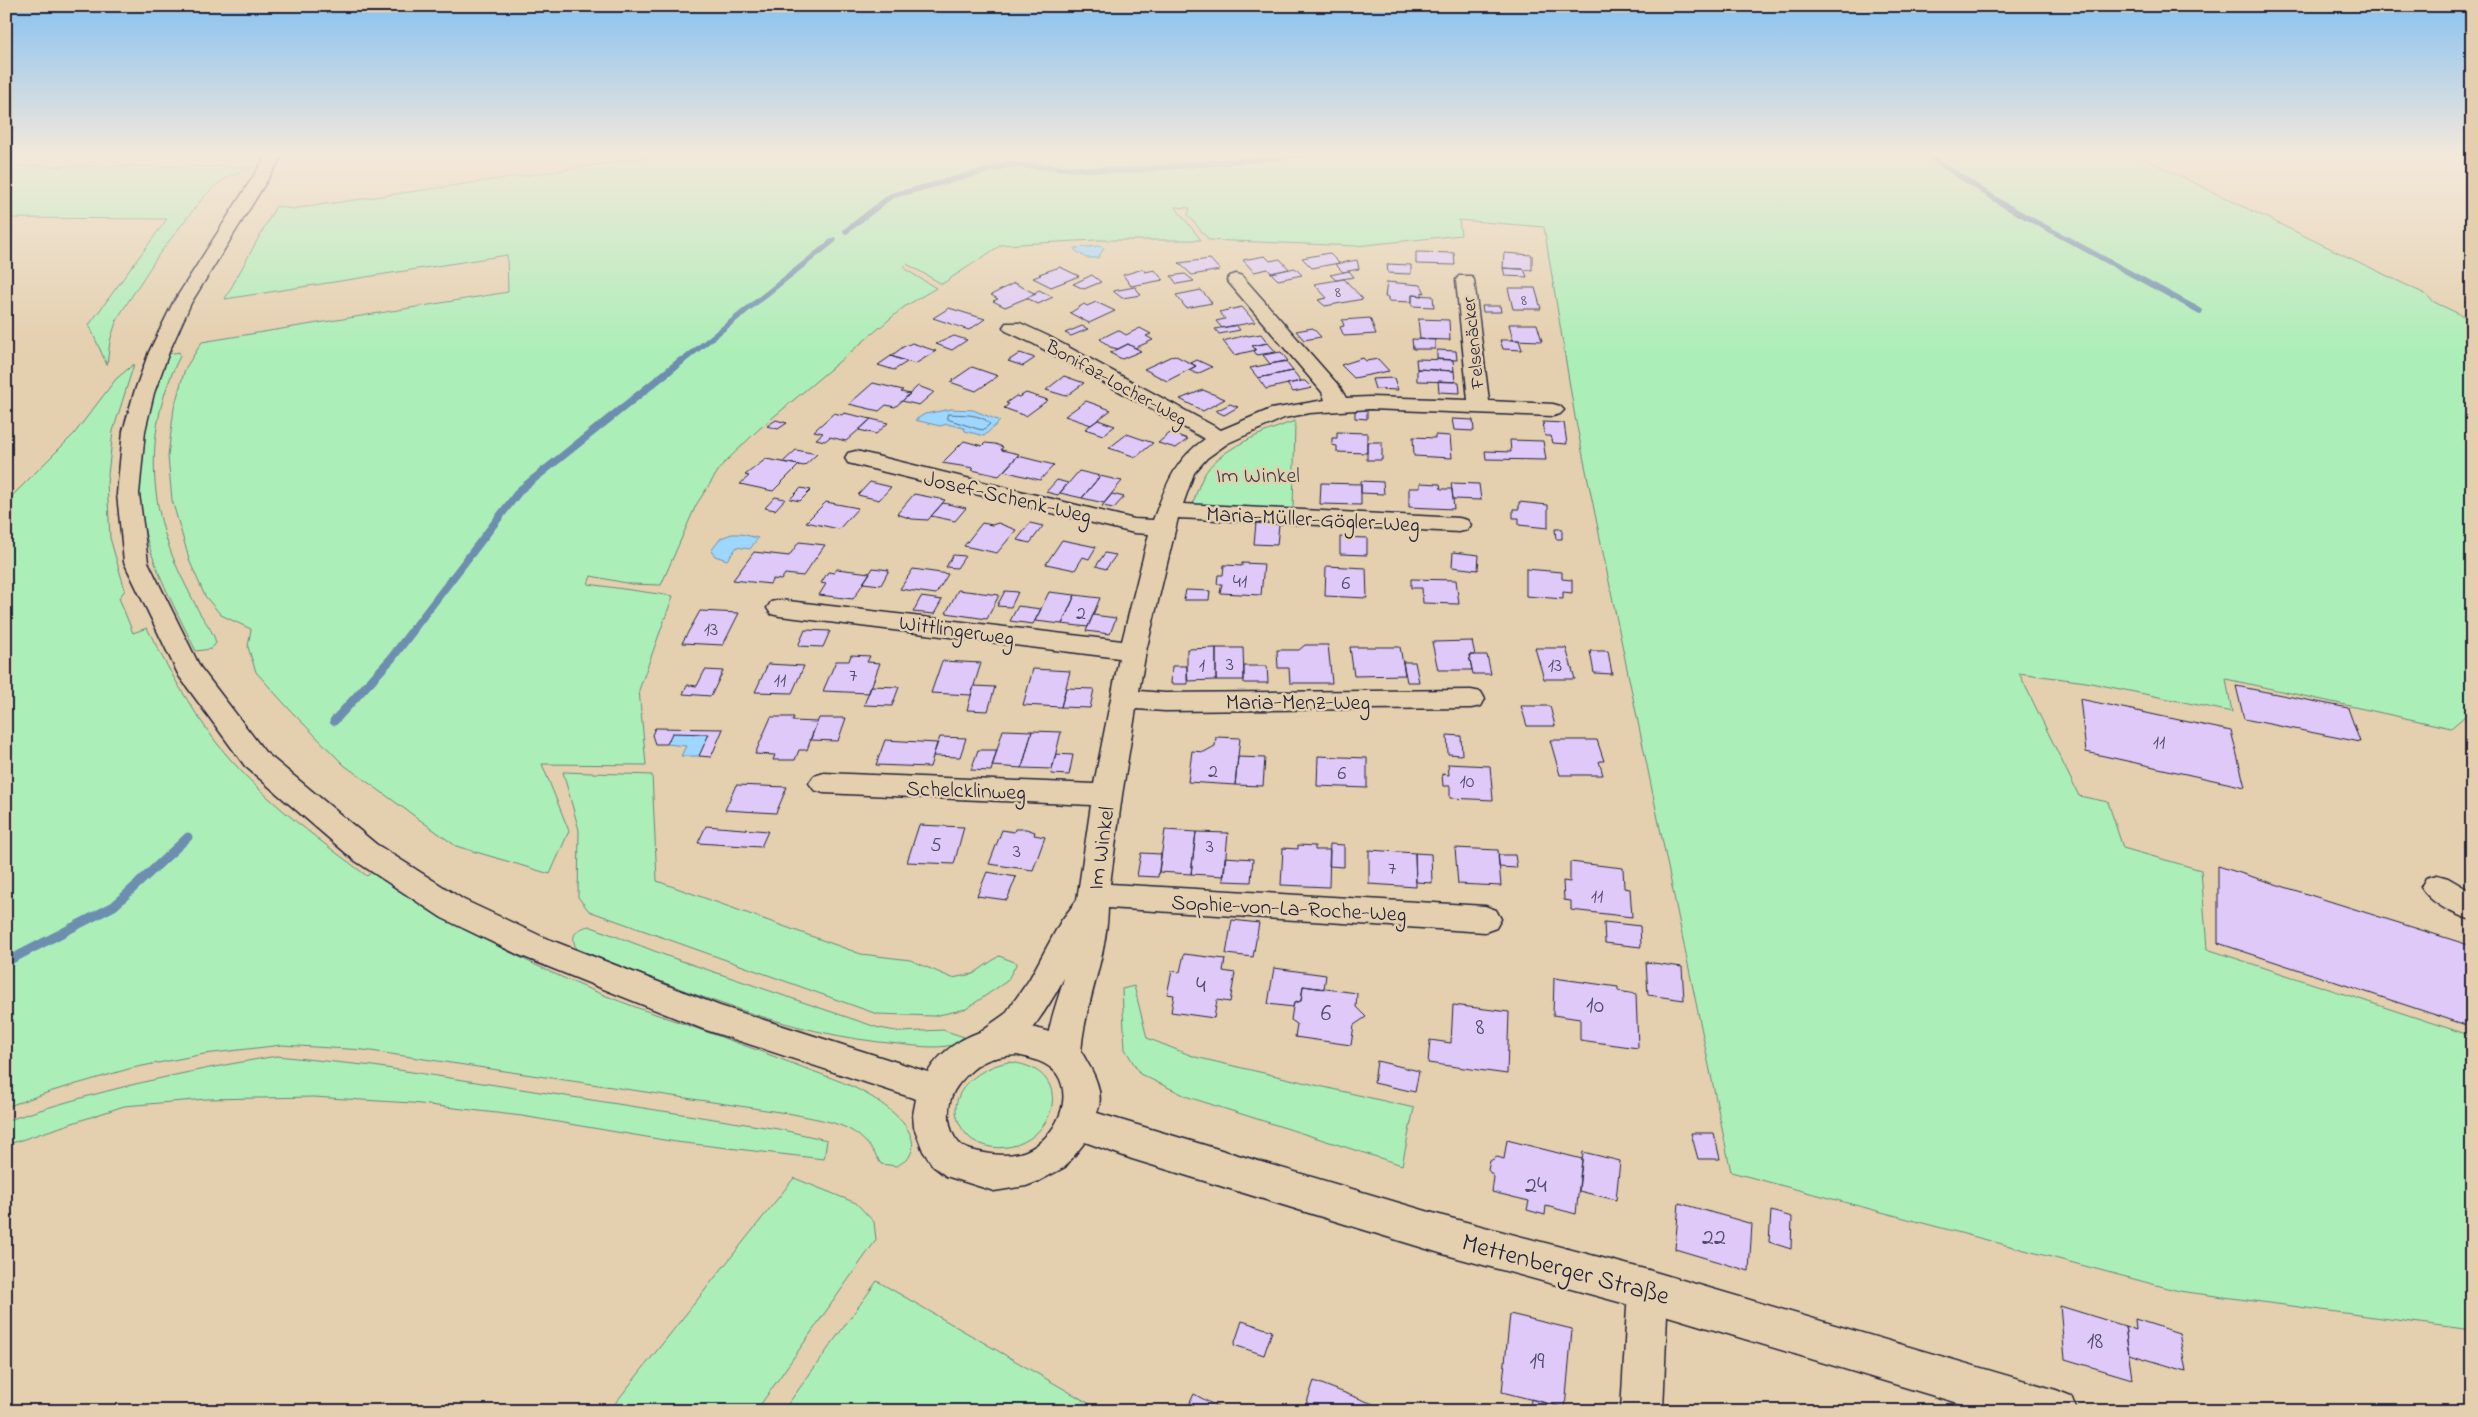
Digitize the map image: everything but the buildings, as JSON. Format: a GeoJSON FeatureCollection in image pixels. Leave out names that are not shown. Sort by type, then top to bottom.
{"type":"FeatureCollection","features":[{"type":"Feature","properties":{"kind":"street"},"geometry":{"type":"LineString","coordinates":[[235,219],[182,303],[159,352],[144,393],[134,431],[128,494],[136,562],[188,670],[255,759],[365,852],[453,909],[531,946],[625,986],[715,1019],[936,1090]]}},
{"type":"Feature","properties":{"kind":"street"},"geometry":{"type":"LineString","coordinates":[[1236,280],[1332,390],[1337,404]]}},
{"type":"Feature","properties":{"kind":"street","name":"Felsenäcker"},"geometry":{"type":"LineString","coordinates":[[1465,280],[1479,407]]}},
{"type":"Feature","properties":{"kind":"street","name":"Bonifaz-Locher-Weg"},"geometry":{"type":"LineString","coordinates":[[1013,327],[1041,340],[1220,438]]}},
{"type":"Feature","properties":{"kind":"street","name":"Im Winkel"},"geometry":{"type":"LineString","coordinates":[[1064,1058],[1066,1035],[1091,936],[1093,900],[1107,795],[1133,651],[1165,519],[1183,472],[1199,454],[1220,438],[1278,413],[1337,404],[1553,410]]}},
{"type":"Feature","properties":{"kind":"street","name":"Josef-Schenk-Weg"},"geometry":{"type":"LineString","coordinates":[[856,458],[1134,526],[1165,519]]}},
{"type":"Feature","properties":{"kind":"street","name":"Maria-Müller-Gögler-Weg"},"geometry":{"type":"LineString","coordinates":[[1165,519],[1459,525]]}},
{"type":"Feature","properties":{"kind":"street","name":"Wittlingerweg"},"geometry":{"type":"LineString","coordinates":[[780,608],[1133,651]]}},
{"type":"Feature","properties":{"kind":"street","name":"Maria-Menz-Weg"},"geometry":{"type":"LineString","coordinates":[[1125,699],[1175,702],[1471,699]]}},
{"type":"Feature","properties":{"kind":"street","name":"Schelcklinweg"},"geometry":{"type":"LineString","coordinates":[[824,783],[1107,795]]}},
{"type":"Feature","properties":{"kind":"street"},"geometry":{"type":"LineString","coordinates":[[2437,887],[2472,908]]}},
{"type":"Feature","properties":{"kind":"street","name":"Im Winkel"},"geometry":{"type":"LineString","coordinates":[[990,1044],[1017,1024],[1041,990],[1072,930],[1093,900]]}},
{"type":"Feature","properties":{"kind":"street","name":"Sophie-von-La-Roche-Weg"},"geometry":{"type":"LineString","coordinates":[[1093,900],[1485,919]]}},
{"type":"Feature","properties":{"kind":"street"},"geometry":{"type":"LineString","coordinates":[[1017,1040],[1043,1045],[1064,1058],[1074,1072],[1081,1088],[1082,1105],[1077,1123],[1065,1143],[1047,1159],[1025,1170],[1000,1175],[976,1172],[955,1163],[940,1148],[932,1130],[930,1110],[936,1090],[949,1070],[967,1054],[990,1044],[1017,1040]]}},
{"type":"Feature","properties":{"kind":"street","name":"Mettenberger Straße"},"geometry":{"type":"LineString","coordinates":[[1077,1123],[1132,1142],[1443,1235],[1648,1290],[2056,1411]]}},
{"type":"Feature","properties":{"kind":"street"},"geometry":{"type":"LineString","coordinates":[[1642,1411],[1648,1290]]}},
{"type":"Feature","properties":{"kind":"green space"},"geometry":{"type":"Polygon","coordinates":[[[167,219],[186,219],[159,254],[117,319],[110,341],[107,365],[89,325],[167,219]]]}},
{"type":"Feature","properties":{"kind":"green space"},"geometry":{"type":"Polygon","coordinates":[[[269,219],[1185,219],[1201,240],[1096,240],[1001,245],[942,284],[907,264],[903,268],[936,288],[904,307],[758,430],[722,465],[696,505],[661,585],[631,584],[591,576],[588,584],[673,596],[639,690],[646,765],[542,764],[569,831],[550,874],[456,846],[344,765],[290,710],[256,672],[248,647],[251,629],[221,615],[205,596],[190,562],[172,500],[168,456],[174,408],[185,369],[202,342],[508,292],[507,255],[225,299],[269,219]]]}},
{"type":"Feature","properties":{"kind":"green space"},"geometry":{"type":"Polygon","coordinates":[[[1191,219],[2269,219],[2425,294],[2434,302],[2472,320],[2472,710],[2451,728],[2226,679],[2232,712],[2086,682],[2019,673],[2079,796],[2108,802],[2123,848],[2201,870],[2207,949],[2472,1036],[2472,1330],[2179,1291],[1731,1172],[1575,417],[1544,227],[1459,220],[1461,235],[1356,246],[1209,240],[1191,219]]]}},
{"type":"Feature","properties":{"kind":"green space"},"geometry":{"type":"Polygon","coordinates":[[[179,352],[180,356],[168,383],[160,411],[154,466],[156,494],[161,521],[170,549],[181,576],[198,610],[213,634],[216,643],[211,649],[196,651],[159,574],[143,522],[138,495],[141,436],[146,417],[164,359],[169,354],[179,352]]]}},
{"type":"Feature","properties":{"kind":"green space"},"geometry":{"type":"Polygon","coordinates":[[[134,364],[113,431],[107,483],[110,538],[125,590],[119,598],[133,633],[147,628],[197,714],[216,742],[249,780],[287,814],[367,876],[373,871],[404,892],[501,948],[603,995],[833,1078],[870,1096],[894,1114],[908,1130],[912,1139],[912,1148],[908,1158],[897,1166],[881,1164],[873,1150],[855,1133],[834,1123],[793,1114],[364,1050],[282,1045],[204,1054],[132,1068],[49,1092],[6,1107],[6,502],[74,434],[116,379],[134,364]]]}},
{"type":"Feature","properties":{"kind":"green space","name":"Im Winkel"},"geometry":{"type":"Polygon","coordinates":[[[1295,421],[1293,510],[1192,506],[1203,477],[1220,457],[1257,435],[1295,421]]]}},
{"type":"Feature","properties":{"kind":"green space"},"geometry":{"type":"Polygon","coordinates":[[[563,772],[652,775],[657,881],[861,954],[910,960],[952,978],[973,974],[999,956],[1017,963],[1007,981],[966,1009],[934,1016],[877,1014],[589,911],[578,897],[579,830],[563,772]]]}},
{"type":"Feature","properties":{"kind":"green space"},"geometry":{"type":"Polygon","coordinates":[[[589,926],[670,957],[879,1028],[902,1032],[943,1030],[964,1037],[952,1045],[940,1047],[919,1046],[858,1039],[775,1021],[695,994],[577,949],[574,940],[575,934],[577,931],[589,926]]]}},
{"type":"Feature","properties":{"kind":"green space"},"geometry":{"type":"Polygon","coordinates":[[[1134,986],[1147,1038],[1195,1057],[1414,1108],[1402,1165],[1188,1097],[1140,1074],[1125,1049],[1122,989],[1134,986]]]}},
{"type":"Feature","properties":{"kind":"green space"},"geometry":{"type":"Polygon","coordinates":[[[277,1056],[373,1066],[778,1129],[827,1140],[824,1159],[676,1142],[522,1116],[412,1103],[313,1097],[206,1099],[124,1106],[6,1145],[6,1121],[39,1110],[140,1083],[208,1068],[277,1056]]]}},
{"type":"Feature","properties":{"kind":"green space"},"geometry":{"type":"Polygon","coordinates":[[[1009,1062],[1032,1068],[1047,1080],[1052,1095],[1051,1111],[1043,1126],[1029,1139],[1012,1146],[991,1147],[975,1142],[959,1123],[956,1111],[958,1099],[963,1088],[983,1071],[1009,1062]]]}},
{"type":"Feature","properties":{"kind":"green space"},"geometry":{"type":"Polygon","coordinates":[[[794,1178],[856,1203],[874,1222],[876,1240],[756,1411],[609,1411],[794,1178]]]}},
{"type":"Feature","properties":{"kind":"green space"},"geometry":{"type":"Polygon","coordinates":[[[877,1281],[1102,1411],[783,1411],[877,1281]]]}},
{"type":"Feature","properties":{"kind":"water"},"geometry":{"type":"Polygon","coordinates":[[[1099,246],[1104,248],[1098,258],[1086,258],[1075,250],[1075,248],[1099,246]]]}},
{"type":"Feature","properties":{"kind":"water"},"geometry":{"type":"Polygon","coordinates":[[[951,409],[973,410],[1000,421],[984,436],[947,424],[940,426],[915,420],[925,414],[951,409]]]}},
{"type":"Feature","properties":{"kind":"water"},"geometry":{"type":"Polygon","coordinates":[[[732,534],[758,538],[750,549],[737,547],[727,560],[715,556],[711,551],[721,538],[732,534]]]}},
{"type":"Feature","properties":{"kind":"water"},"geometry":{"type":"Polygon","coordinates":[[[672,733],[709,734],[699,756],[681,756],[686,746],[667,744],[672,733]]]}},
{"type":"Feature","properties":{"kind":"waterway"},"geometry":{"type":"LineString","coordinates":[[846,231],[861,219]]}},
{"type":"Feature","properties":{"kind":"waterway"},"geometry":{"type":"LineString","coordinates":[[2030,219],[2200,311]]}},
{"type":"Feature","properties":{"kind":"waterway"},"geometry":{"type":"LineString","coordinates":[[680,363],[834,240]]}},
{"type":"Feature","properties":{"kind":"waterway"},"geometry":{"type":"LineString","coordinates":[[412,631],[520,490],[681,361]]}},
{"type":"Feature","properties":{"kind":"waterway"},"geometry":{"type":"LineString","coordinates":[[334,721],[391,659],[413,630]]}},
{"type":"Feature","properties":{"kind":"waterway"},"geometry":{"type":"LineString","coordinates":[[6,962],[114,906],[188,837]]}}]}
